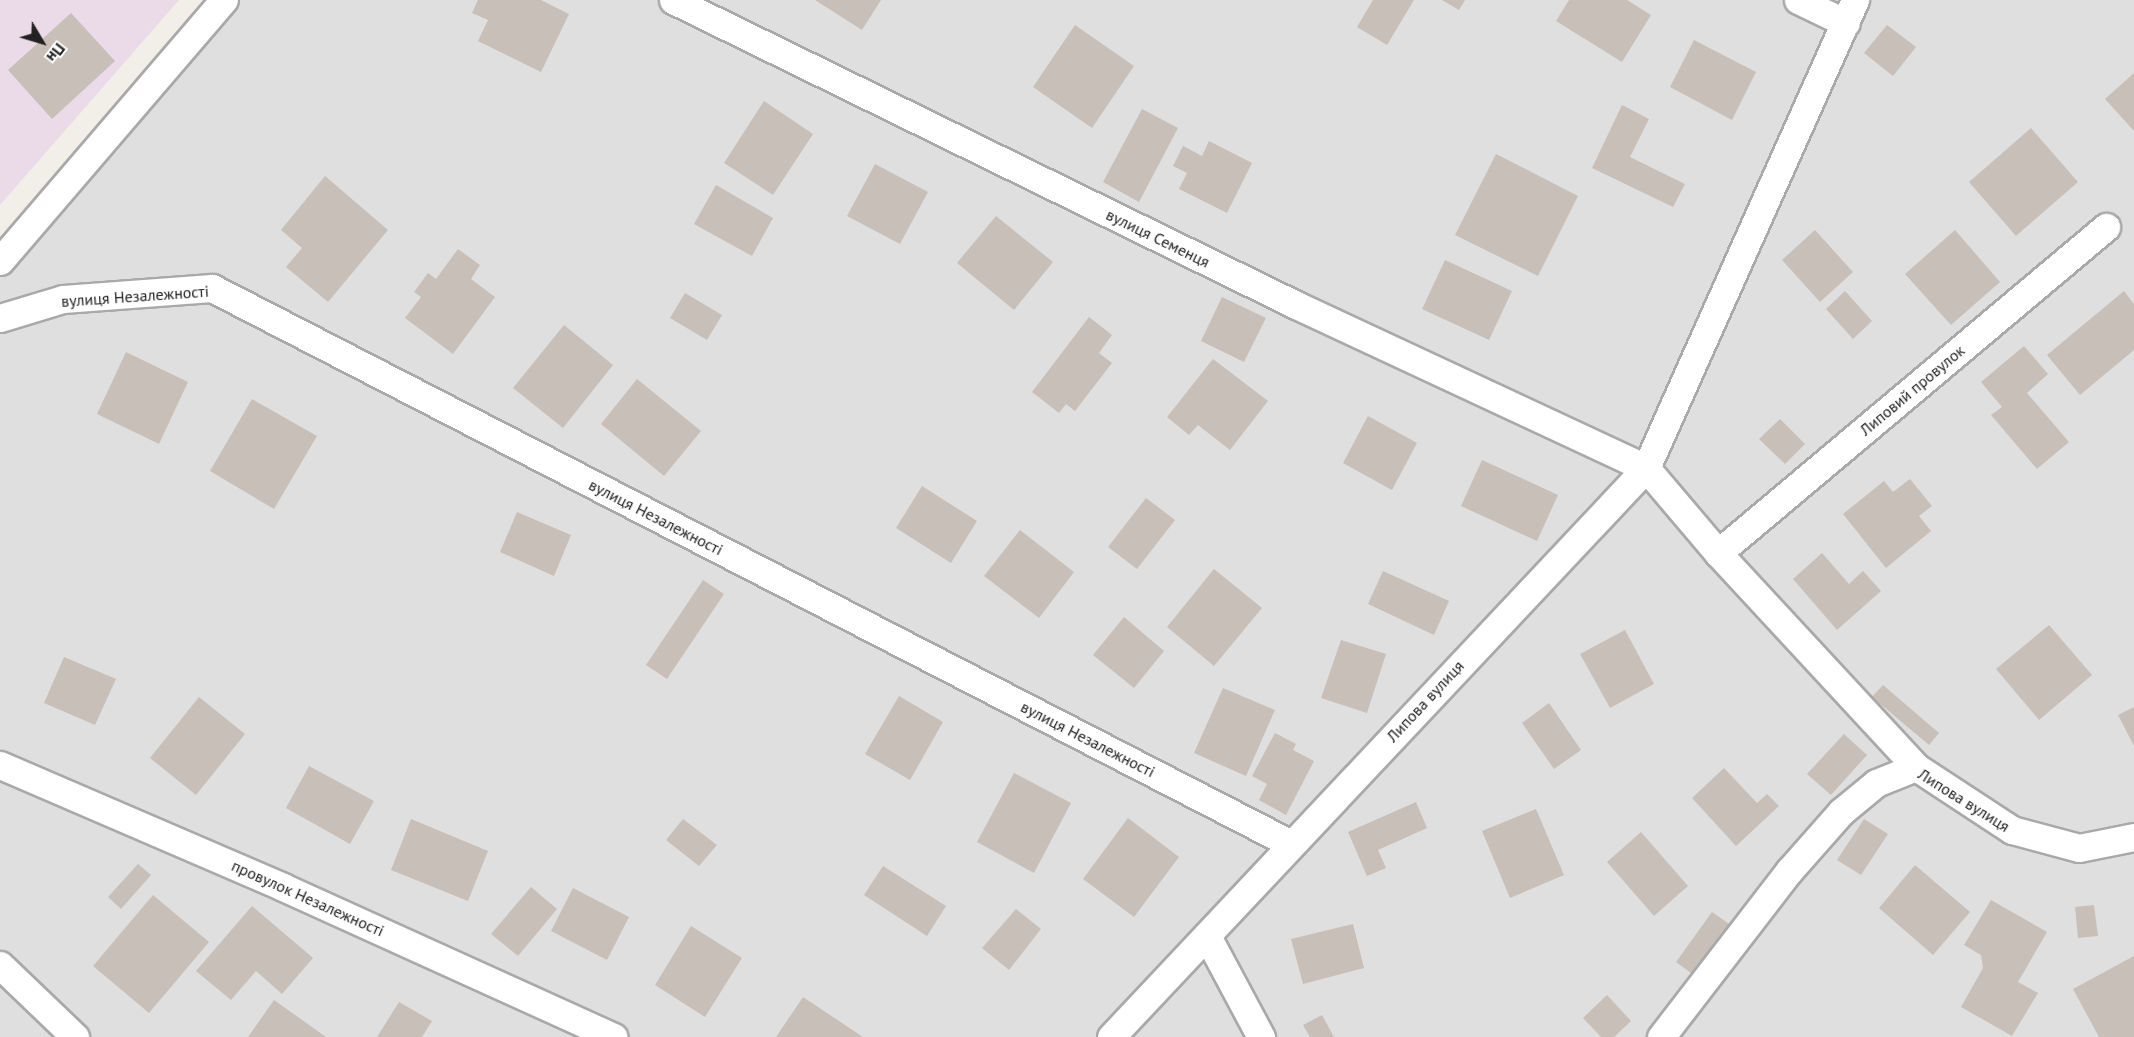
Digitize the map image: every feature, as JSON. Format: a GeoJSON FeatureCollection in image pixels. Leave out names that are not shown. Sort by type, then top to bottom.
{"type":"FeatureCollection","features":[{"type":"Feature","properties":{"kind":"street"},"geometry":{"type":"LineString","coordinates":[[0,261],[224,0]]}},
{"type":"Feature","properties":{"kind":"street","name":"вулиця Семенця"},"geometry":{"type":"LineString","coordinates":[[674,0],[1296,306],[1646,468]]}},
{"type":"Feature","properties":{"kind":"street"},"geometry":{"type":"LineString","coordinates":[[1798,0],[1851,11]]}},
{"type":"Feature","properties":{"kind":"street","name":"Липова вулиця"},"geometry":{"type":"LineString","coordinates":[[1111,1037],[1646,468],[1851,11]]}},
{"type":"Feature","properties":{"kind":"street","name":"Липовий провулок"},"geometry":{"type":"LineString","coordinates":[[1718,553],[2106,227]]}},
{"type":"Feature","properties":{"kind":"street","name":"вулиця Незалежності"},"geometry":{"type":"LineString","coordinates":[[0,318],[63,299],[212,288],[1291,844]]}},
{"type":"Feature","properties":{"kind":"street"},"geometry":{"type":"LineString","coordinates":[[1646,468],[1718,553],[1916,767]]}},
{"type":"Feature","properties":{"kind":"street","name":"провулок Незалежності"},"geometry":{"type":"LineString","coordinates":[[0,765],[283,887],[614,1037]]}},
{"type":"Feature","properties":{"kind":"street","name":"Липова вулиця"},"geometry":{"type":"LineString","coordinates":[[1661,1037],[1789,871],[1841,812],[1876,783],[1916,767],[2012,830],[2079,848],[2134,837]]}},
{"type":"Feature","properties":{"kind":"street"},"geometry":{"type":"LineString","coordinates":[[1207,936],[1261,1037]]}},
{"type":"Feature","properties":{"kind":"street"},"geometry":{"type":"LineString","coordinates":[[0,965],[75,1037]]}},
{"type":"Feature","properties":{"kind":"shaded area"},"geometry":{"type":"Polygon","coordinates":[[[0,0],[179,0],[0,205],[0,0]]]}},
{"type":"Feature","properties":{"kind":"shaded area"},"geometry":{"type":"Polygon","coordinates":[[[220,0],[2134,0],[2134,1037],[0,1037],[0,256],[220,0]]]}},
{"type":"Feature","properties":{"kind":"building"},"geometry":{"type":"Polygon","coordinates":[[[478,0],[541,0],[569,14],[541,72],[478,41],[488,20],[472,13],[478,0]]]}},
{"type":"Feature","properties":{"kind":"building"},"geometry":{"type":"Polygon","coordinates":[[[815,0],[881,0],[862,30],[815,0]]]}},
{"type":"Feature","properties":{"kind":"building"},"geometry":{"type":"Polygon","coordinates":[[[1373,0],[1414,0],[1387,45],[1357,27],[1373,0]]]}},
{"type":"Feature","properties":{"kind":"building"},"geometry":{"type":"Polygon","coordinates":[[[1442,0],[1465,0],[1459,10],[1442,0]]]}},
{"type":"Feature","properties":{"kind":"building"},"geometry":{"type":"Polygon","coordinates":[[[1569,0],[1627,0],[1651,15],[1622,62],[1556,21],[1569,0]]]}},
{"type":"Feature","properties":{"kind":"building"},"geometry":{"type":"Polygon","coordinates":[[[71,13],[115,61],[52,119],[8,70],[71,13]]]}},
{"type":"Feature","properties":{"kind":"building"},"geometry":{"type":"Polygon","coordinates":[[[1075,25],[1134,66],[1092,128],[1033,87],[1075,25]]]}},
{"type":"Feature","properties":{"kind":"building"},"geometry":{"type":"Polygon","coordinates":[[[1887,25],[1916,47],[1893,76],[1864,53],[1887,25]]]}},
{"type":"Feature","properties":{"kind":"building"},"geometry":{"type":"Polygon","coordinates":[[[1694,40],[1756,72],[1732,120],[1670,87],[1694,40]]]}},
{"type":"Feature","properties":{"kind":"building"},"geometry":{"type":"Polygon","coordinates":[[[2134,73],[2134,131],[2105,99],[2134,73]]]}},
{"type":"Feature","properties":{"kind":"building"},"geometry":{"type":"Polygon","coordinates":[[[764,101],[813,134],[773,195],[724,163],[764,101]]]}},
{"type":"Feature","properties":{"kind":"building"},"geometry":{"type":"Polygon","coordinates":[[[1622,105],[1649,119],[1630,157],[1685,184],[1673,207],[1592,168],[1622,105]]]}},
{"type":"Feature","properties":{"kind":"building"},"geometry":{"type":"Polygon","coordinates":[[[1142,109],[1178,128],[1139,202],[1103,182],[1142,109]]]}},
{"type":"Feature","properties":{"kind":"building"},"geometry":{"type":"Polygon","coordinates":[[[2031,128],[2078,182],[2016,236],[1969,182],[2031,128]]]}},
{"type":"Feature","properties":{"kind":"building"},"geometry":{"type":"Polygon","coordinates":[[[1209,141],[1252,163],[1227,213],[1179,189],[1187,173],[1173,166],[1183,146],[1202,156],[1209,141]]]}},
{"type":"Feature","properties":{"kind":"building"},"geometry":{"type":"Polygon","coordinates":[[[1496,154],[1578,196],[1538,276],[1455,235],[1496,154]]]}},
{"type":"Feature","properties":{"kind":"building"},"geometry":{"type":"Polygon","coordinates":[[[875,164],[928,192],[900,244],[847,216],[875,164]]]}},
{"type":"Feature","properties":{"kind":"building"},"geometry":{"type":"Polygon","coordinates":[[[325,176],[388,230],[328,302],[286,267],[302,248],[281,230],[325,176]]]}},
{"type":"Feature","properties":{"kind":"building"},"geometry":{"type":"Polygon","coordinates":[[[716,185],[773,218],[752,256],[694,224],[716,185]]]}},
{"type":"Feature","properties":{"kind":"building"},"geometry":{"type":"Polygon","coordinates":[[[996,216],[1053,262],[1014,310],[957,263],[996,216]]]}},
{"type":"Feature","properties":{"kind":"building"},"geometry":{"type":"Polygon","coordinates":[[[1815,230],[1853,272],[1820,302],[1782,260],[1815,230]]]}},
{"type":"Feature","properties":{"kind":"building"},"geometry":{"type":"Polygon","coordinates":[[[1955,230],[2000,282],[1951,325],[1905,274],[1955,230]]]}},
{"type":"Feature","properties":{"kind":"building"},"geometry":{"type":"Polygon","coordinates":[[[458,249],[480,265],[471,279],[495,297],[453,354],[405,318],[421,297],[414,292],[428,273],[436,279],[458,249]]]}},
{"type":"Feature","properties":{"kind":"building"},"geometry":{"type":"Polygon","coordinates":[[[1445,260],[1512,291],[1489,340],[1422,309],[1445,260]]]}},
{"type":"Feature","properties":{"kind":"building"},"geometry":{"type":"Polygon","coordinates":[[[1845,291],[1872,321],[1853,339],[1826,309],[1845,291]]]}},
{"type":"Feature","properties":{"kind":"building"},"geometry":{"type":"Polygon","coordinates":[[[2124,291],[2134,304],[2134,350],[2080,395],[2047,355],[2124,291]]]}},
{"type":"Feature","properties":{"kind":"building"},"geometry":{"type":"Polygon","coordinates":[[[685,293],[722,315],[707,340],[670,318],[685,293]]]}},
{"type":"Feature","properties":{"kind":"building"},"geometry":{"type":"Polygon","coordinates":[[[1222,297],[1266,318],[1244,362],[1201,341],[1222,297]]]}},
{"type":"Feature","properties":{"kind":"building"},"geometry":{"type":"Polygon","coordinates":[[[1089,317],[1112,335],[1099,353],[1112,363],[1075,411],[1066,404],[1059,413],[1032,392],[1089,317]]]}},
{"type":"Feature","properties":{"kind":"building"},"geometry":{"type":"Polygon","coordinates":[[[564,325],[613,365],[563,428],[513,388],[564,325]]]}},
{"type":"Feature","properties":{"kind":"building"},"geometry":{"type":"Polygon","coordinates":[[[2024,346],[2048,374],[2027,393],[2069,442],[2037,469],[1991,415],[2002,407],[1981,382],[2024,346]]]}},
{"type":"Feature","properties":{"kind":"building"},"geometry":{"type":"Polygon","coordinates":[[[126,352],[188,382],[159,444],[97,414],[126,352]]]}},
{"type":"Feature","properties":{"kind":"building"},"geometry":{"type":"Polygon","coordinates":[[[1213,359],[1268,401],[1230,450],[1198,425],[1189,435],[1167,417],[1213,359]]]}},
{"type":"Feature","properties":{"kind":"building"},"geometry":{"type":"Polygon","coordinates":[[[637,379],[701,431],[664,476],[601,424],[637,379]]]}},
{"type":"Feature","properties":{"kind":"building"},"geometry":{"type":"Polygon","coordinates":[[[252,399],[317,436],[274,509],[210,471],[252,399]]]}},
{"type":"Feature","properties":{"kind":"building"},"geometry":{"type":"Polygon","coordinates":[[[1368,416],[1417,443],[1392,490],[1343,463],[1368,416]]]}},
{"type":"Feature","properties":{"kind":"building"},"geometry":{"type":"Polygon","coordinates":[[[1780,419],[1805,444],[1785,464],[1759,439],[1780,419]]]}},
{"type":"Feature","properties":{"kind":"building"},"geometry":{"type":"Polygon","coordinates":[[[1482,460],[1558,495],[1537,541],[1461,506],[1482,460]]]}},
{"type":"Feature","properties":{"kind":"building"},"geometry":{"type":"Polygon","coordinates":[[[1910,479],[1932,506],[1919,516],[1931,531],[1886,568],[1843,514],[1884,481],[1893,492],[1910,479]]]}},
{"type":"Feature","properties":{"kind":"building"},"geometry":{"type":"Polygon","coordinates":[[[922,486],[977,521],[951,563],[896,528],[922,486]]]}},
{"type":"Feature","properties":{"kind":"building"},"geometry":{"type":"Polygon","coordinates":[[[1146,498],[1175,520],[1137,569],[1108,547],[1146,498]]]}},
{"type":"Feature","properties":{"kind":"building"},"geometry":{"type":"Polygon","coordinates":[[[517,512],[571,535],[554,576],[500,552],[517,512]]]}},
{"type":"Feature","properties":{"kind":"building"},"geometry":{"type":"Polygon","coordinates":[[[1020,530],[1074,572],[1039,618],[984,576],[1020,530]]]}},
{"type":"Feature","properties":{"kind":"building"},"geometry":{"type":"Polygon","coordinates":[[[1822,553],[1849,584],[1863,571],[1881,591],[1837,630],[1793,579],[1822,553]]]}},
{"type":"Feature","properties":{"kind":"building"},"geometry":{"type":"Polygon","coordinates":[[[1214,569],[1262,608],[1214,666],[1167,627],[1214,569]]]}},
{"type":"Feature","properties":{"kind":"building"},"geometry":{"type":"Polygon","coordinates":[[[1383,571],[1449,601],[1434,635],[1368,604],[1383,571]]]}},
{"type":"Feature","properties":{"kind":"building"},"geometry":{"type":"Polygon","coordinates":[[[703,580],[724,594],[667,679],[646,665],[703,580]]]}},
{"type":"Feature","properties":{"kind":"building"},"geometry":{"type":"Polygon","coordinates":[[[1124,617],[1164,651],[1134,688],[1093,655],[1124,617]]]}},
{"type":"Feature","properties":{"kind":"building"},"geometry":{"type":"Polygon","coordinates":[[[2049,625],[2092,675],[2039,720],[1996,669],[2049,625]]]}},
{"type":"Feature","properties":{"kind":"building"},"geometry":{"type":"Polygon","coordinates":[[[1625,630],[1654,684],[1610,708],[1580,654],[1625,630]]]}},
{"type":"Feature","properties":{"kind":"building"},"geometry":{"type":"Polygon","coordinates":[[[1341,640],[1386,654],[1367,713],[1321,698],[1341,640]]]}},
{"type":"Feature","properties":{"kind":"building"},"geometry":{"type":"Polygon","coordinates":[[[64,657],[116,679],[95,725],[44,703],[64,657]]]}},
{"type":"Feature","properties":{"kind":"building"},"geometry":{"type":"Polygon","coordinates":[[[1883,685],[1939,733],[1929,745],[1872,697],[1883,685]]]}},
{"type":"Feature","properties":{"kind":"building"},"geometry":{"type":"Polygon","coordinates":[[[1223,688],[1275,710],[1246,776],[1194,753],[1223,688]]]}},
{"type":"Feature","properties":{"kind":"building"},"geometry":{"type":"Polygon","coordinates":[[[899,696],[943,722],[910,780],[865,754],[899,696]]]}},
{"type":"Feature","properties":{"kind":"building"},"geometry":{"type":"Polygon","coordinates":[[[199,697],[245,734],[196,795],[150,758],[199,697]]]}},
{"type":"Feature","properties":{"kind":"building"},"geometry":{"type":"Polygon","coordinates":[[[1549,703],[1581,750],[1554,769],[1522,723],[1549,703]]]}},
{"type":"Feature","properties":{"kind":"building"},"geometry":{"type":"Polygon","coordinates":[[[2134,707],[2134,746],[2118,715],[2134,707]]]}},
{"type":"Feature","properties":{"kind":"building"},"geometry":{"type":"Polygon","coordinates":[[[1275,733],[1296,744],[1293,750],[1314,761],[1286,815],[1259,800],[1267,784],[1252,776],[1275,733]]]}},
{"type":"Feature","properties":{"kind":"building"},"geometry":{"type":"Polygon","coordinates":[[[1844,734],[1867,755],[1831,795],[1807,774],[1844,734]]]}},
{"type":"Feature","properties":{"kind":"building"},"geometry":{"type":"Polygon","coordinates":[[[309,766],[374,801],[350,844],[286,808],[309,766]]]}},
{"type":"Feature","properties":{"kind":"building"},"geometry":{"type":"Polygon","coordinates":[[[1724,768],[1757,803],[1767,794],[1779,806],[1736,846],[1692,798],[1724,768]]]}},
{"type":"Feature","properties":{"kind":"building"},"geometry":{"type":"Polygon","coordinates":[[[1014,773],[1071,803],[1034,873],[977,842],[1014,773]]]}},
{"type":"Feature","properties":{"kind":"building"},"geometry":{"type":"Polygon","coordinates":[[[1416,802],[1427,828],[1378,850],[1386,868],[1367,876],[1348,832],[1416,802]]]}},
{"type":"Feature","properties":{"kind":"building"},"geometry":{"type":"Polygon","coordinates":[[[1536,809],[1564,875],[1510,898],[1482,831],[1536,809]]]}},
{"type":"Feature","properties":{"kind":"building"},"geometry":{"type":"Polygon","coordinates":[[[1128,818],[1179,857],[1134,917],[1083,879],[1128,818]]]}},
{"type":"Feature","properties":{"kind":"building"},"geometry":{"type":"Polygon","coordinates":[[[411,819],[488,851],[468,901],[391,870],[411,819]]]}},
{"type":"Feature","properties":{"kind":"building"},"geometry":{"type":"Polygon","coordinates":[[[683,819],[717,845],[699,866],[666,840],[683,819]]]}},
{"type":"Feature","properties":{"kind":"building"},"geometry":{"type":"Polygon","coordinates":[[[1864,819],[1888,834],[1861,875],[1837,860],[1864,819]]]}},
{"type":"Feature","properties":{"kind":"building"},"geometry":{"type":"Polygon","coordinates":[[[1641,832],[1688,886],[1654,916],[1607,862],[1641,832]]]}},
{"type":"Feature","properties":{"kind":"building"},"geometry":{"type":"Polygon","coordinates":[[[138,864],[151,875],[121,909],[108,897],[138,864]]]}},
{"type":"Feature","properties":{"kind":"building"},"geometry":{"type":"Polygon","coordinates":[[[1915,865],[1970,912],[1933,955],[1879,908],[1915,865]]]}},
{"type":"Feature","properties":{"kind":"building"},"geometry":{"type":"Polygon","coordinates":[[[883,866],[946,906],[927,936],[864,895],[883,866]]]}},
{"type":"Feature","properties":{"kind":"building"},"geometry":{"type":"Polygon","coordinates":[[[531,887],[557,909],[518,956],[491,934],[531,887]]]}},
{"type":"Feature","properties":{"kind":"building"},"geometry":{"type":"Polygon","coordinates":[[[573,888],[629,917],[607,960],[551,931],[573,888]]]}},
{"type":"Feature","properties":{"kind":"building"},"geometry":{"type":"Polygon","coordinates":[[[153,895],[209,942],[149,1013],[93,966],[153,895]]]}},
{"type":"Feature","properties":{"kind":"building"},"geometry":{"type":"Polygon","coordinates":[[[1991,900],[2047,932],[2018,982],[2038,993],[2012,1036],[1961,1007],[1983,968],[1981,955],[1964,945],[1991,900]]]}},
{"type":"Feature","properties":{"kind":"building"},"geometry":{"type":"Polygon","coordinates":[[[2094,905],[2098,936],[2078,938],[2075,907],[2094,905]]]}},
{"type":"Feature","properties":{"kind":"building"},"geometry":{"type":"Polygon","coordinates":[[[252,906],[313,958],[282,994],[256,971],[231,1000],[196,971],[252,906]]]}},
{"type":"Feature","properties":{"kind":"building"},"geometry":{"type":"Polygon","coordinates":[[[1016,909],[1041,929],[1009,970],[982,948],[1016,909]]]}},
{"type":"Feature","properties":{"kind":"building"},"geometry":{"type":"Polygon","coordinates":[[[1712,912],[1735,928],[1698,978],[1676,962],[1712,912]]]}},
{"type":"Feature","properties":{"kind":"building"},"geometry":{"type":"Polygon","coordinates":[[[1353,924],[1364,968],[1303,984],[1291,939],[1353,924]]]}},
{"type":"Feature","properties":{"kind":"building"},"geometry":{"type":"Polygon","coordinates":[[[691,926],[742,958],[705,1017],[655,985],[691,926]]]}},
{"type":"Feature","properties":{"kind":"building"},"geometry":{"type":"Polygon","coordinates":[[[2134,956],[2134,1037],[2099,1037],[2073,989],[2134,956]]]}},
{"type":"Feature","properties":{"kind":"building"},"geometry":{"type":"Polygon","coordinates":[[[1607,995],[1631,1021],[1614,1037],[1601,1037],[1583,1018],[1607,995]]]}},
{"type":"Feature","properties":{"kind":"building"},"geometry":{"type":"Polygon","coordinates":[[[803,997],[863,1037],[776,1037],[803,997]]]}},
{"type":"Feature","properties":{"kind":"building"},"geometry":{"type":"Polygon","coordinates":[[[274,1000],[326,1037],[248,1037],[274,1000]]]}},
{"type":"Feature","properties":{"kind":"building"},"geometry":{"type":"Polygon","coordinates":[[[399,1002],[432,1021],[422,1037],[377,1037],[399,1002]]]}},
{"type":"Feature","properties":{"kind":"building"},"geometry":{"type":"Polygon","coordinates":[[[1322,1015],[1334,1037],[1310,1037],[1303,1025],[1322,1015]]]}}]}
